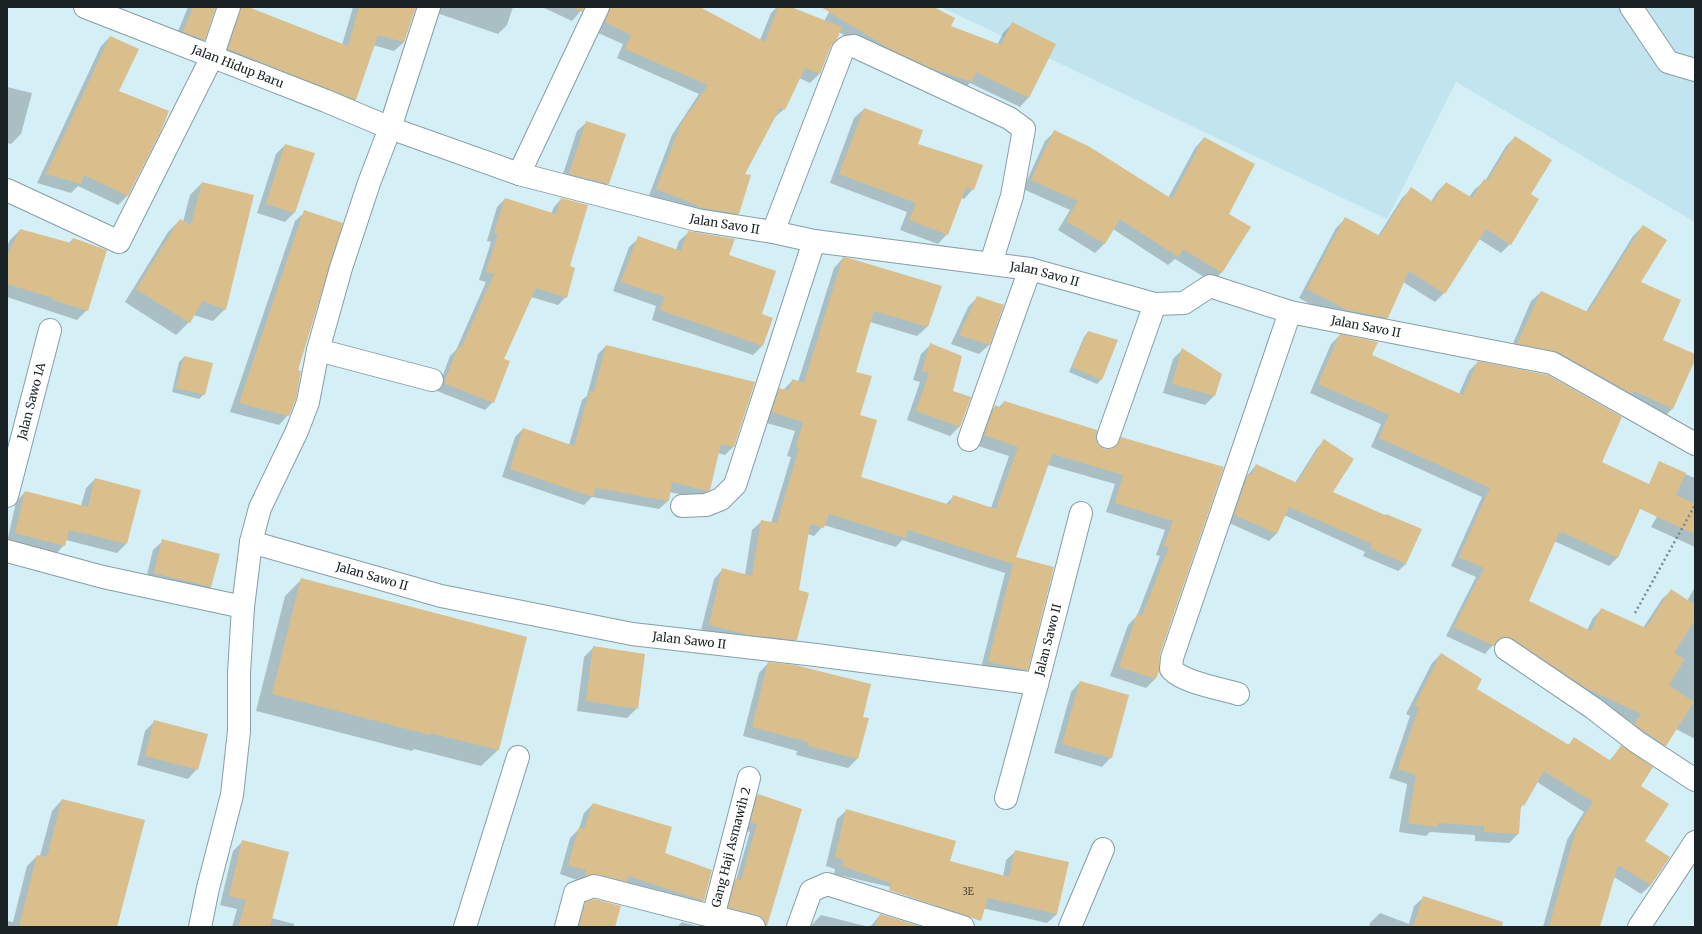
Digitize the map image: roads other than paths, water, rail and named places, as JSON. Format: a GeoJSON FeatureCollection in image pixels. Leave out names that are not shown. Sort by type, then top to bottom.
{"type":"FeatureCollection","features":[{"type":"Feature","properties":{"kind":"street","name":"Jalan Hidup Baru"},"geometry":{"type":"LineString","coordinates":[[85,7],[326,101],[392,120]]}},
{"type":"Feature","properties":{"kind":"street"},"geometry":{"type":"LineString","coordinates":[[7,190],[119,242],[212,57],[229,7]]}},
{"type":"Feature","properties":{"kind":"street"},"geometry":{"type":"LineString","coordinates":[[200,927],[208,888],[232,795],[239,731],[239,673],[243,607],[251,542],[260,508],[298,431],[308,402],[318,350],[341,268],[369,183],[392,120],[428,7]]}},
{"type":"Feature","properties":{"kind":"street"},"geometry":{"type":"LineString","coordinates":[[519,174],[598,7]]}},
{"type":"Feature","properties":{"kind":"street"},"geometry":{"type":"LineString","coordinates":[[1630,7],[1668,62],[1695,70]]}},
{"type":"Feature","properties":{"kind":"street"},"geometry":{"type":"LineString","coordinates":[[773,232],[843,50],[847,47],[854,46],[1009,118],[1024,129],[1012,196],[991,263]]}},
{"type":"Feature","properties":{"kind":"street","name":"Jalan Savo II"},"geometry":{"type":"LineString","coordinates":[[392,120],[519,174],[697,220],[773,232],[814,241],[1030,269],[1155,304],[1184,303],[1210,286],[1290,312],[1552,363],[1695,444]]}},
{"type":"Feature","properties":{"kind":"street"},"geometry":{"type":"LineString","coordinates":[[682,506],[706,505],[721,500],[735,485],[814,241]]}},
{"type":"Feature","properties":{"kind":"street"},"geometry":{"type":"LineString","coordinates":[[969,440],[1030,269]]}},
{"type":"Feature","properties":{"kind":"street"},"geometry":{"type":"LineString","coordinates":[[1108,437],[1155,304]]}},
{"type":"Feature","properties":{"kind":"street"},"geometry":{"type":"LineString","coordinates":[[1238,694],[1176,675],[1171,669],[1171,663],[1290,312]]}},
{"type":"Feature","properties":{"kind":"street","name":"Jalan Sawo 1A"},"geometry":{"type":"LineString","coordinates":[[7,496],[50,330]]}},
{"type":"Feature","properties":{"kind":"street"},"geometry":{"type":"LineString","coordinates":[[318,350],[432,380]]}},
{"type":"Feature","properties":{"kind":"street","name":"Jalan Sawo II"},"geometry":{"type":"LineString","coordinates":[[251,542],[441,596],[632,634],[816,655],[1037,684],[1081,513]]}},
{"type":"Feature","properties":{"kind":"street"},"geometry":{"type":"LineString","coordinates":[[7,551],[103,577],[243,607]]}},
{"type":"Feature","properties":{"kind":"street"},"geometry":{"type":"LineString","coordinates":[[1506,649],[1593,708],[1637,742],[1695,780]]}},
{"type":"Feature","properties":{"kind":"street"},"geometry":{"type":"LineString","coordinates":[[1006,798],[1037,684]]}},
{"type":"Feature","properties":{"kind":"street"},"geometry":{"type":"LineString","coordinates":[[465,927],[518,757]]}},
{"type":"Feature","properties":{"kind":"street","name":"Gang Haji Asmawih 2"},"geometry":{"type":"LineString","coordinates":[[713,917],[749,778]]}},
{"type":"Feature","properties":{"kind":"street"},"geometry":{"type":"LineString","coordinates":[[1640,927],[1695,842]]}},
{"type":"Feature","properties":{"kind":"street"},"geometry":{"type":"LineString","coordinates":[[1070,927],[1103,849]]}},
{"type":"Feature","properties":{"kind":"street"},"geometry":{"type":"LineString","coordinates":[[798,927],[811,892],[827,884],[963,927]]}},
{"type":"Feature","properties":{"kind":"street"},"geometry":{"type":"LineString","coordinates":[[566,927],[576,893],[594,886],[754,927]]}}]}
